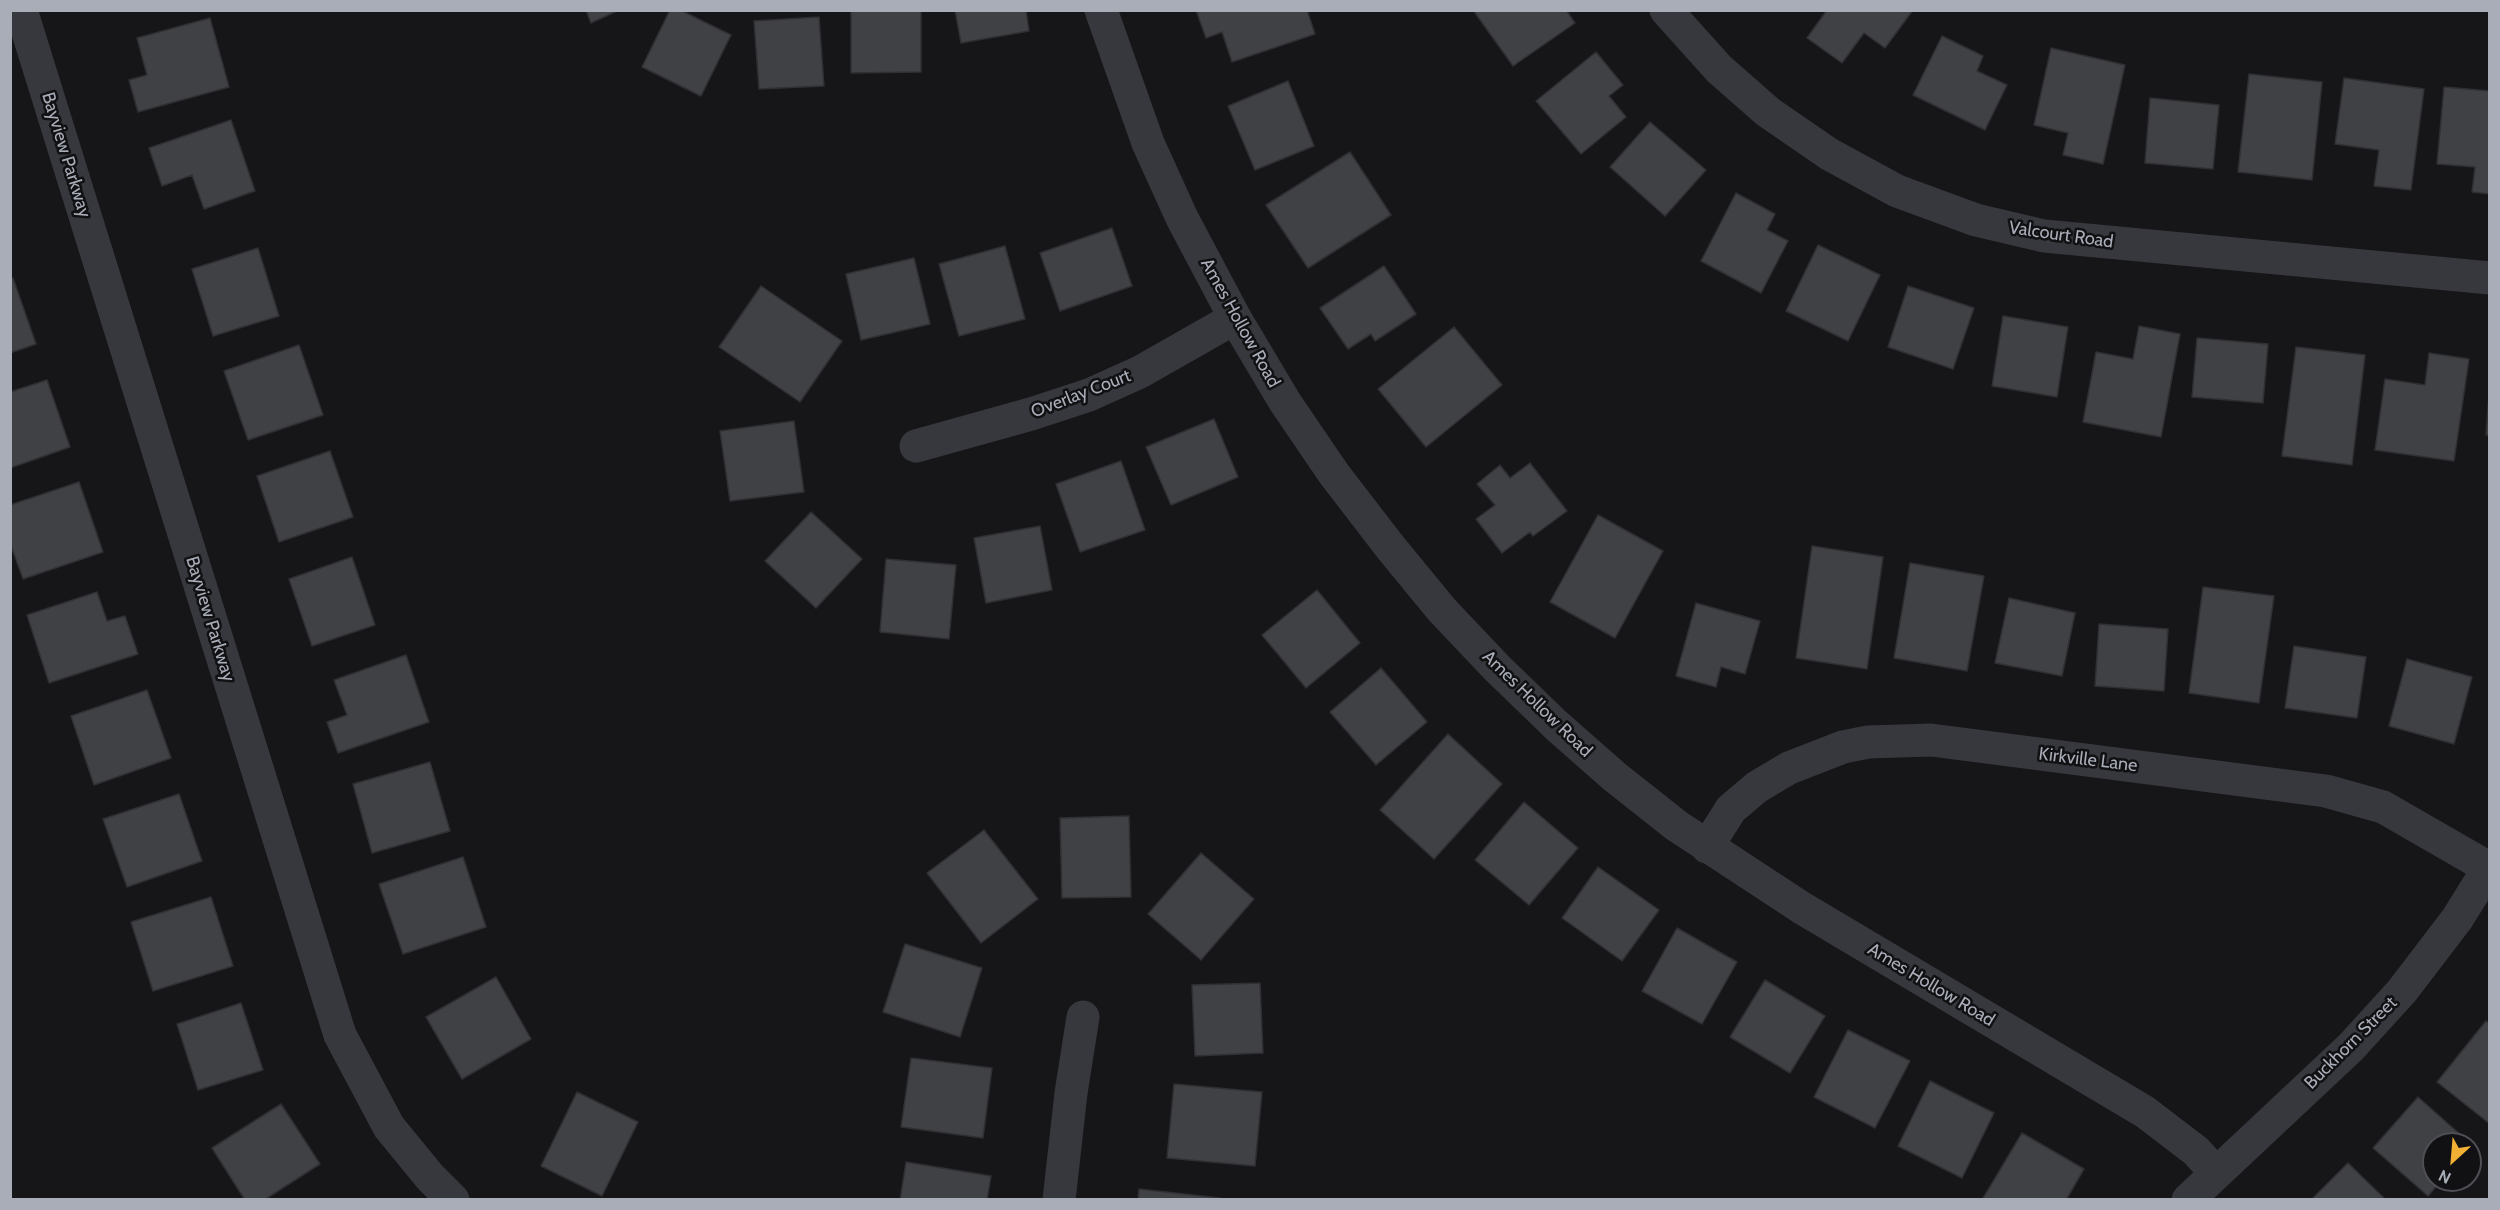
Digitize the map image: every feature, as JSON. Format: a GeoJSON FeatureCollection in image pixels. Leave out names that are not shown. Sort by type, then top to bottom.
{"type":"FeatureCollection","features":[{"type":"Feature","properties":{"kind":"street","name":"Bayview Parkway"},"geometry":{"type":"LineString","coordinates":[[21,10],[340,1035],[389,1127],[430,1177],[453,1200]]}},
{"type":"Feature","properties":{"kind":"street","name":"Ames Hollow Road"},"geometry":{"type":"LineString","coordinates":[[1101,10],[1148,143],[1182,218],[1235,318],[1285,402],[1334,474],[1442,610],[1497,668],[1557,726],[1615,777],[1677,826],[1802,908],[2145,1112],[2196,1151],[2216,1173]]}},
{"type":"Feature","properties":{"kind":"street","name":"Valcourt Road"},"geometry":{"type":"LineString","coordinates":[[1666,10],[1719,69],[1768,112],[1829,154],[1897,191],[1976,220],[2044,236],[2490,278]]}},
{"type":"Feature","properties":{"kind":"street","name":"Overlay Court"},"geometry":{"type":"LineString","coordinates":[[916,446],[1089,395],[1140,372],[1235,318]]}},
{"type":"Feature","properties":{"kind":"street","name":"Kirkville Lane"},"geometry":{"type":"LineString","coordinates":[[1707,847],[1731,809],[1757,787],[1789,768],[1843,747],[1868,742],[1930,740],[2326,791],[2383,807],[2489,867]]}},
{"type":"Feature","properties":{"kind":"street","name":"Buckhorn Street"},"geometry":{"type":"LineString","coordinates":[[2188,1200],[2351,1047],[2402,991],[2457,919],[2489,867]]}},
{"type":"Feature","properties":{"kind":"street"},"geometry":{"type":"LineString","coordinates":[[1059,1200],[1071,1093],[1083,1017]]}},
{"type":"Feature","properties":{"kind":"building"},"geometry":{"type":"Polygon","coordinates":[[[586,10],[619,10],[591,23],[586,10]]]}},
{"type":"Feature","properties":{"kind":"building"},"geometry":{"type":"Polygon","coordinates":[[[670,10],[680,10],[731,35],[701,96],[642,67],[670,10]]]}},
{"type":"Feature","properties":{"kind":"building"},"geometry":{"type":"Polygon","coordinates":[[[851,10],[921,10],[921,72],[851,73],[851,10]]]}},
{"type":"Feature","properties":{"kind":"building"},"geometry":{"type":"Polygon","coordinates":[[[955,10],[1026,10],[1029,31],[961,43],[955,10]]]}},
{"type":"Feature","properties":{"kind":"building"},"geometry":{"type":"Polygon","coordinates":[[[1196,10],[1307,10],[1315,34],[1232,62],[1222,32],[1206,38],[1196,10]]]}},
{"type":"Feature","properties":{"kind":"building"},"geometry":{"type":"Polygon","coordinates":[[[1473,10],[1566,10],[1575,23],[1513,66],[1473,10]]]}},
{"type":"Feature","properties":{"kind":"building"},"geometry":{"type":"Polygon","coordinates":[[[1827,10],[1913,10],[1885,48],[1864,33],[1842,63],[1807,38],[1827,10]]]}},
{"type":"Feature","properties":{"kind":"building"},"geometry":{"type":"Polygon","coordinates":[[[819,17],[824,86],[759,89],[754,21],[819,17]]]}},
{"type":"Feature","properties":{"kind":"building"},"geometry":{"type":"Polygon","coordinates":[[[210,18],[229,87],[138,112],[129,80],[147,75],[137,38],[210,18]]]}},
{"type":"Feature","properties":{"kind":"building"},"geometry":{"type":"Polygon","coordinates":[[[1942,36],[1983,56],[1977,71],[2007,85],[1985,130],[1913,95],[1942,36]]]}},
{"type":"Feature","properties":{"kind":"building"},"geometry":{"type":"Polygon","coordinates":[[[2051,48],[2125,65],[2103,164],[2063,155],[2068,133],[2034,125],[2051,48]]]}},
{"type":"Feature","properties":{"kind":"building"},"geometry":{"type":"Polygon","coordinates":[[[1596,52],[1623,85],[1609,96],[1626,117],[1581,154],[1536,101],[1596,52]]]}},
{"type":"Feature","properties":{"kind":"building"},"geometry":{"type":"Polygon","coordinates":[[[2249,74],[2322,82],[2312,180],[2238,172],[2249,74]]]}},
{"type":"Feature","properties":{"kind":"building"},"geometry":{"type":"Polygon","coordinates":[[[2344,78],[2424,89],[2411,190],[2374,186],[2379,150],[2335,144],[2344,78]]]}},
{"type":"Feature","properties":{"kind":"building"},"geometry":{"type":"Polygon","coordinates":[[[1288,81],[1314,146],[1255,170],[1228,106],[1288,81]]]}},
{"type":"Feature","properties":{"kind":"building"},"geometry":{"type":"Polygon","coordinates":[[[2444,87],[2490,91],[2490,194],[2472,192],[2475,167],[2437,164],[2444,87]]]}},
{"type":"Feature","properties":{"kind":"building"},"geometry":{"type":"Polygon","coordinates":[[[2150,98],[2219,105],[2213,169],[2145,163],[2150,98]]]}},
{"type":"Feature","properties":{"kind":"building"},"geometry":{"type":"Polygon","coordinates":[[[231,120],[255,191],[204,209],[192,175],[162,186],[149,148],[231,120]]]}},
{"type":"Feature","properties":{"kind":"building"},"geometry":{"type":"Polygon","coordinates":[[[1650,122],[1706,170],[1665,216],[1610,167],[1650,122]]]}},
{"type":"Feature","properties":{"kind":"building"},"geometry":{"type":"Polygon","coordinates":[[[1350,152],[1391,215],[1308,268],[1266,205],[1350,152]]]}},
{"type":"Feature","properties":{"kind":"building"},"geometry":{"type":"Polygon","coordinates":[[[1736,193],[1775,214],[1767,230],[1788,241],[1761,293],[1701,261],[1736,193]]]}},
{"type":"Feature","properties":{"kind":"building"},"geometry":{"type":"Polygon","coordinates":[[[1112,228],[1132,286],[1060,311],[1040,253],[1112,228]]]}},
{"type":"Feature","properties":{"kind":"building"},"geometry":{"type":"Polygon","coordinates":[[[1818,245],[1880,275],[1848,341],[1786,311],[1818,245]]]}},
{"type":"Feature","properties":{"kind":"building"},"geometry":{"type":"Polygon","coordinates":[[[1005,246],[1025,319],[959,336],[939,264],[1005,246]]]}},
{"type":"Feature","properties":{"kind":"building"},"geometry":{"type":"Polygon","coordinates":[[[258,248],[279,316],[213,336],[192,269],[258,248]]]}},
{"type":"Feature","properties":{"kind":"building"},"geometry":{"type":"Polygon","coordinates":[[[914,258],[930,324],[861,340],[846,274],[914,258]]]}},
{"type":"Feature","properties":{"kind":"building"},"geometry":{"type":"Polygon","coordinates":[[[1384,266],[1416,314],[1375,341],[1371,334],[1348,349],[1320,308],[1384,266]]]}},
{"type":"Feature","properties":{"kind":"building"},"geometry":{"type":"Polygon","coordinates":[[[13,278],[36,344],[10,353],[10,279],[13,278]]]}},
{"type":"Feature","properties":{"kind":"building"},"geometry":{"type":"Polygon","coordinates":[[[761,286],[842,341],[800,402],[719,347],[761,286]]]}},
{"type":"Feature","properties":{"kind":"building"},"geometry":{"type":"Polygon","coordinates":[[[1908,286],[1974,308],[1953,369],[1888,347],[1908,286]]]}},
{"type":"Feature","properties":{"kind":"building"},"geometry":{"type":"Polygon","coordinates":[[[2003,316],[2068,327],[2057,397],[1992,386],[2003,316]]]}},
{"type":"Feature","properties":{"kind":"building"},"geometry":{"type":"Polygon","coordinates":[[[2139,326],[2180,334],[2161,437],[2083,422],[2096,352],[2133,359],[2139,326]]]}},
{"type":"Feature","properties":{"kind":"building"},"geometry":{"type":"Polygon","coordinates":[[[1454,327],[1502,385],[1426,447],[1378,389],[1454,327]]]}},
{"type":"Feature","properties":{"kind":"building"},"geometry":{"type":"Polygon","coordinates":[[[2197,338],[2268,344],[2263,403],[2192,397],[2197,338]]]}},
{"type":"Feature","properties":{"kind":"building"},"geometry":{"type":"Polygon","coordinates":[[[299,345],[323,415],[248,440],[224,371],[299,345]]]}},
{"type":"Feature","properties":{"kind":"building"},"geometry":{"type":"Polygon","coordinates":[[[2296,347],[2365,355],[2352,465],[2282,456],[2296,347]]]}},
{"type":"Feature","properties":{"kind":"building"},"geometry":{"type":"Polygon","coordinates":[[[2429,353],[2469,359],[2454,461],[2375,450],[2385,379],[2425,385],[2429,353]]]}},
{"type":"Feature","properties":{"kind":"building"},"geometry":{"type":"Polygon","coordinates":[[[47,380],[70,447],[10,468],[10,392],[47,380]]]}},
{"type":"Feature","properties":{"kind":"building"},"geometry":{"type":"Polygon","coordinates":[[[2490,381],[2490,435],[2486,435],[2490,381]]]}},
{"type":"Feature","properties":{"kind":"building"},"geometry":{"type":"Polygon","coordinates":[[[1214,419],[1238,477],[1171,505],[1146,447],[1214,419]]]}},
{"type":"Feature","properties":{"kind":"building"},"geometry":{"type":"Polygon","coordinates":[[[794,421],[804,492],[730,501],[720,431],[794,421]]]}},
{"type":"Feature","properties":{"kind":"building"},"geometry":{"type":"Polygon","coordinates":[[[330,451],[353,517],[279,542],[257,476],[330,451]]]}},
{"type":"Feature","properties":{"kind":"building"},"geometry":{"type":"Polygon","coordinates":[[[1121,461],[1145,530],[1080,552],[1056,484],[1121,461]]]}},
{"type":"Feature","properties":{"kind":"building"},"geometry":{"type":"Polygon","coordinates":[[[1530,463],[1567,511],[1533,536],[1530,532],[1502,553],[1476,519],[1495,505],[1477,484],[1500,465],[1510,478],[1530,463]]]}},
{"type":"Feature","properties":{"kind":"building"},"geometry":{"type":"Polygon","coordinates":[[[79,482],[103,552],[23,579],[10,543],[10,505],[79,482]]]}},
{"type":"Feature","properties":{"kind":"building"},"geometry":{"type":"Polygon","coordinates":[[[811,512],[862,559],[816,608],[765,561],[811,512]]]}},
{"type":"Feature","properties":{"kind":"building"},"geometry":{"type":"Polygon","coordinates":[[[1598,515],[1663,551],[1615,638],[1550,602],[1598,515]]]}},
{"type":"Feature","properties":{"kind":"building"},"geometry":{"type":"Polygon","coordinates":[[[1040,526],[1052,590],[986,603],[974,538],[1040,526]]]}},
{"type":"Feature","properties":{"kind":"building"},"geometry":{"type":"Polygon","coordinates":[[[1812,546],[1883,557],[1867,669],[1796,658],[1812,546]]]}},
{"type":"Feature","properties":{"kind":"building"},"geometry":{"type":"Polygon","coordinates":[[[352,557],[375,625],[312,646],[289,579],[352,557]]]}},
{"type":"Feature","properties":{"kind":"building"},"geometry":{"type":"Polygon","coordinates":[[[886,559],[956,565],[949,639],[880,632],[886,559]]]}},
{"type":"Feature","properties":{"kind":"building"},"geometry":{"type":"Polygon","coordinates":[[[1910,563],[1984,576],[1967,671],[1894,658],[1910,563]]]}},
{"type":"Feature","properties":{"kind":"building"},"geometry":{"type":"Polygon","coordinates":[[[2203,587],[2274,596],[2259,703],[2189,693],[2203,587]]]}},
{"type":"Feature","properties":{"kind":"building"},"geometry":{"type":"Polygon","coordinates":[[[1317,590],[1360,643],[1306,688],[1262,635],[1317,590]]]}},
{"type":"Feature","properties":{"kind":"building"},"geometry":{"type":"Polygon","coordinates":[[[97,592],[107,621],[125,616],[138,654],[49,683],[27,615],[97,592]]]}},
{"type":"Feature","properties":{"kind":"building"},"geometry":{"type":"Polygon","coordinates":[[[2009,598],[2075,613],[2062,676],[1995,663],[2009,598]]]}},
{"type":"Feature","properties":{"kind":"building"},"geometry":{"type":"Polygon","coordinates":[[[1696,603],[1760,621],[1745,674],[1721,667],[1716,687],[1676,676],[1696,603]]]}},
{"type":"Feature","properties":{"kind":"building"},"geometry":{"type":"Polygon","coordinates":[[[2099,624],[2168,629],[2164,691],[2095,686],[2099,624]]]}},
{"type":"Feature","properties":{"kind":"building"},"geometry":{"type":"Polygon","coordinates":[[[2294,646],[2366,657],[2357,718],[2285,708],[2294,646]]]}},
{"type":"Feature","properties":{"kind":"building"},"geometry":{"type":"Polygon","coordinates":[[[406,655],[429,722],[338,753],[327,722],[347,715],[334,680],[406,655]]]}},
{"type":"Feature","properties":{"kind":"building"},"geometry":{"type":"Polygon","coordinates":[[[2407,659],[2472,677],[2454,744],[2389,726],[2407,659]]]}},
{"type":"Feature","properties":{"kind":"building"},"geometry":{"type":"Polygon","coordinates":[[[1381,668],[1427,722],[1376,765],[1330,712],[1381,668]]]}},
{"type":"Feature","properties":{"kind":"building"},"geometry":{"type":"Polygon","coordinates":[[[147,690],[171,758],[94,785],[71,716],[147,690]]]}},
{"type":"Feature","properties":{"kind":"building"},"geometry":{"type":"Polygon","coordinates":[[[1448,734],[1502,784],[1434,859],[1380,810],[1448,734]]]}},
{"type":"Feature","properties":{"kind":"building"},"geometry":{"type":"Polygon","coordinates":[[[430,762],[450,831],[372,853],[353,784],[430,762]]]}},
{"type":"Feature","properties":{"kind":"building"},"geometry":{"type":"Polygon","coordinates":[[[179,794],[202,861],[127,887],[103,819],[179,794]]]}},
{"type":"Feature","properties":{"kind":"building"},"geometry":{"type":"Polygon","coordinates":[[[1524,802],[1578,848],[1529,905],[1475,860],[1524,802]]]}},
{"type":"Feature","properties":{"kind":"building"},"geometry":{"type":"Polygon","coordinates":[[[1129,816],[1131,897],[1062,898],[1060,818],[1129,816]]]}},
{"type":"Feature","properties":{"kind":"building"},"geometry":{"type":"Polygon","coordinates":[[[984,830],[1038,899],[981,943],[927,873],[984,830]]]}},
{"type":"Feature","properties":{"kind":"building"},"geometry":{"type":"Polygon","coordinates":[[[1201,853],[1254,899],[1201,960],[1148,914],[1201,853]]]}},
{"type":"Feature","properties":{"kind":"building"},"geometry":{"type":"Polygon","coordinates":[[[463,857],[486,927],[403,954],[379,884],[463,857]]]}},
{"type":"Feature","properties":{"kind":"building"},"geometry":{"type":"Polygon","coordinates":[[[1598,867],[1659,910],[1622,961],[1562,918],[1598,867]]]}},
{"type":"Feature","properties":{"kind":"building"},"geometry":{"type":"Polygon","coordinates":[[[211,897],[233,966],[153,991],[131,922],[211,897]]]}},
{"type":"Feature","properties":{"kind":"building"},"geometry":{"type":"Polygon","coordinates":[[[1677,928],[1737,962],[1702,1024],[1642,991],[1677,928]]]}},
{"type":"Feature","properties":{"kind":"building"},"geometry":{"type":"Polygon","coordinates":[[[905,944],[982,968],[960,1037],[883,1012],[905,944]]]}},
{"type":"Feature","properties":{"kind":"building"},"geometry":{"type":"Polygon","coordinates":[[[496,977],[531,1039],[462,1079],[426,1017],[496,977]]]}},
{"type":"Feature","properties":{"kind":"building"},"geometry":{"type":"Polygon","coordinates":[[[1765,980],[1825,1016],[1790,1073],[1730,1037],[1765,980]]]}},
{"type":"Feature","properties":{"kind":"building"},"geometry":{"type":"Polygon","coordinates":[[[1260,983],[1263,1053],[1195,1056],[1192,985],[1260,983]]]}},
{"type":"Feature","properties":{"kind":"building"},"geometry":{"type":"Polygon","coordinates":[[[241,1003],[263,1070],[198,1090],[177,1024],[241,1003]]]}},
{"type":"Feature","properties":{"kind":"building"},"geometry":{"type":"Polygon","coordinates":[[[2486,1021],[2490,1024],[2490,1124],[2437,1082],[2486,1021]]]}},
{"type":"Feature","properties":{"kind":"building"},"geometry":{"type":"Polygon","coordinates":[[[1848,1030],[1910,1061],[1875,1128],[1814,1097],[1848,1030]]]}},
{"type":"Feature","properties":{"kind":"building"},"geometry":{"type":"Polygon","coordinates":[[[911,1058],[992,1068],[983,1138],[901,1127],[911,1058]]]}},
{"type":"Feature","properties":{"kind":"building"},"geometry":{"type":"Polygon","coordinates":[[[1930,1081],[1994,1113],[1962,1178],[1898,1146],[1930,1081]]]}},
{"type":"Feature","properties":{"kind":"building"},"geometry":{"type":"Polygon","coordinates":[[[1174,1084],[1262,1092],[1255,1166],[1167,1158],[1174,1084]]]}},
{"type":"Feature","properties":{"kind":"building"},"geometry":{"type":"Polygon","coordinates":[[[577,1092],[638,1122],[602,1196],[541,1166],[577,1092]]]}},
{"type":"Feature","properties":{"kind":"building"},"geometry":{"type":"Polygon","coordinates":[[[2418,1097],[2457,1132],[2422,1132],[2422,1191],[2373,1148],[2418,1097]]]}},
{"type":"Feature","properties":{"kind":"building"},"geometry":{"type":"Polygon","coordinates":[[[281,1104],[320,1164],[264,1200],[245,1200],[212,1148],[281,1104]]]}},
{"type":"Feature","properties":{"kind":"building"},"geometry":{"type":"Polygon","coordinates":[[[2022,1133],[2084,1169],[2066,1200],[1982,1200],[2022,1133]]]}},
{"type":"Feature","properties":{"kind":"building"},"geometry":{"type":"Polygon","coordinates":[[[906,1162],[991,1176],[987,1200],[900,1200],[906,1162]]]}},
{"type":"Feature","properties":{"kind":"building"},"geometry":{"type":"Polygon","coordinates":[[[2348,1163],[2386,1200],[2311,1200],[2348,1163]]]}},
{"type":"Feature","properties":{"kind":"building"},"geometry":{"type":"Polygon","coordinates":[[[1139,1189],[1220,1198],[1219,1200],[1138,1200],[1139,1189]]]}}]}
